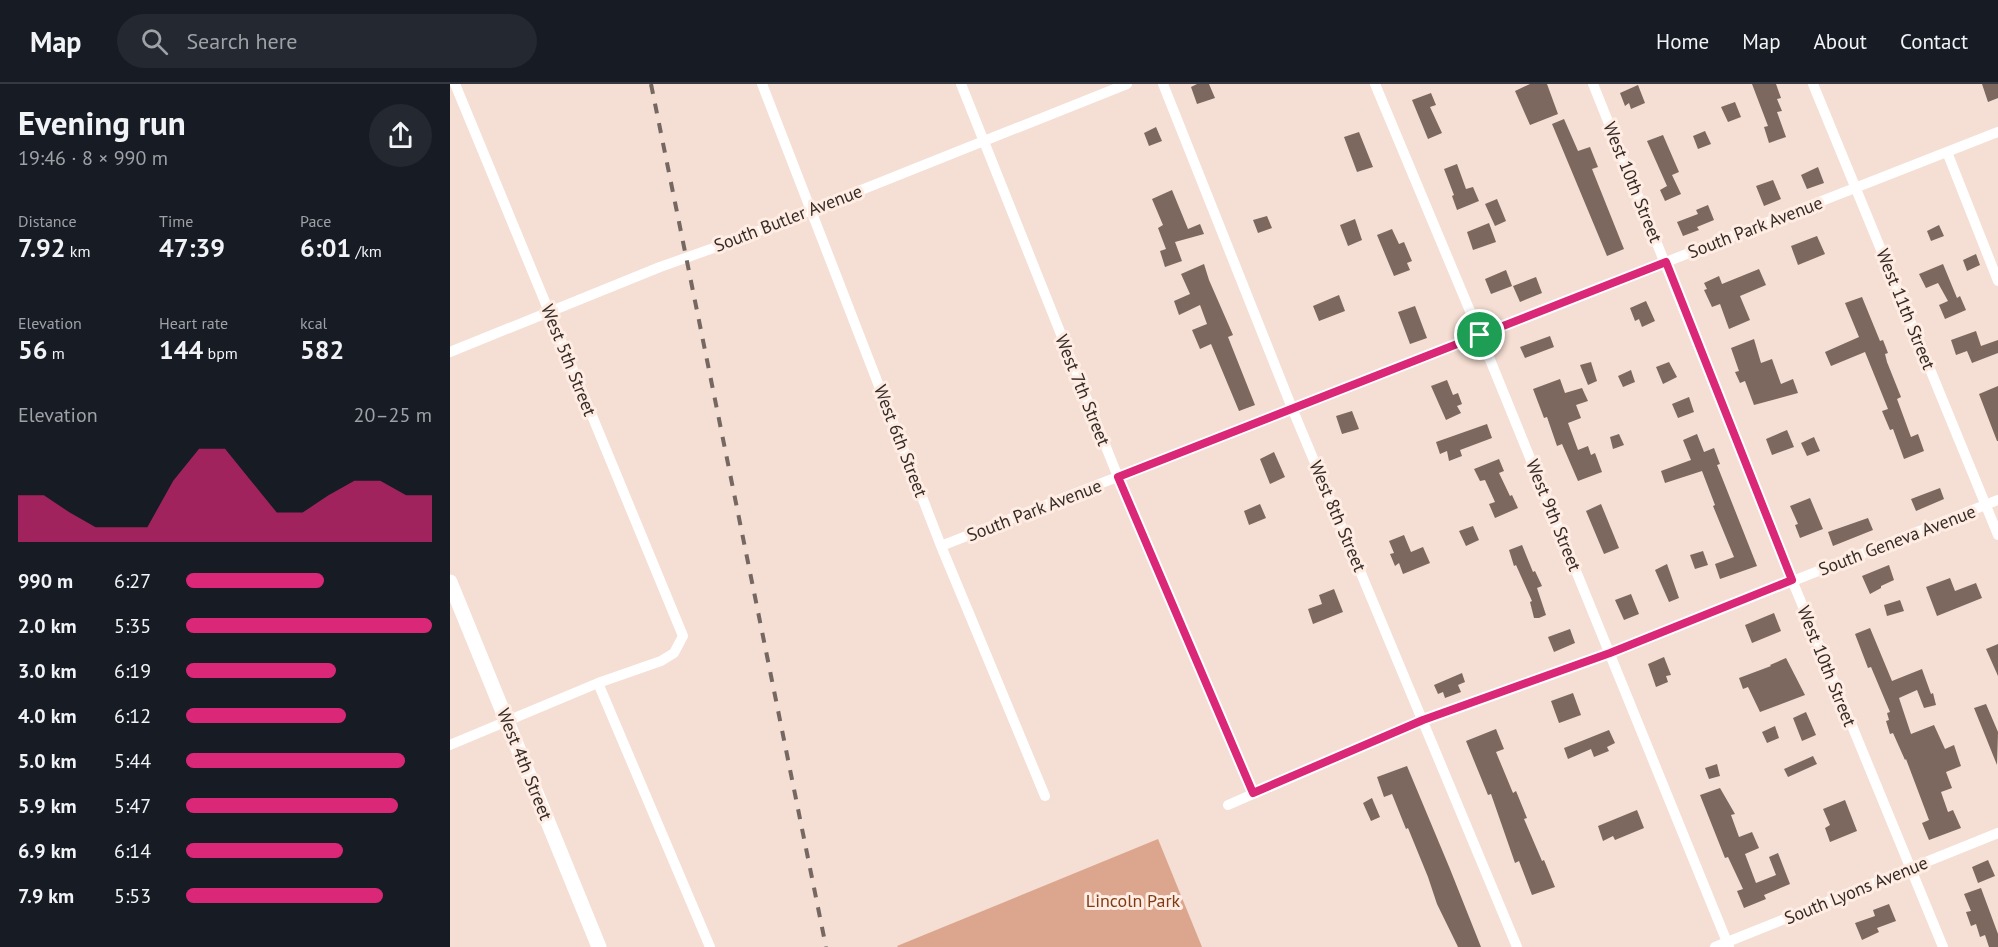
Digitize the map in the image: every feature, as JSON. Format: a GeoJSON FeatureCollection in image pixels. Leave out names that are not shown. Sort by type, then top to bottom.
{"type":"FeatureCollection","features":[{"type":"Feature","properties":{"kind":"main road","name":"West 4th Street"},"geometry":{"type":"LineString","coordinates":[[450,582],[599,947]]}},
{"type":"Feature","properties":{"kind":"street","name":"West 5th Street"},"geometry":{"type":"LineString","coordinates":[[455,84],[683,636],[674,653],[662,661],[598,683]]}},
{"type":"Feature","properties":{"kind":"street","name":"West 6th Street"},"geometry":{"type":"LineString","coordinates":[[762,84],[941,546],[1045,796]]}},
{"type":"Feature","properties":{"kind":"street","name":"West 7th Street"},"geometry":{"type":"LineString","coordinates":[[961,84],[1118,477],[1253,793]]}},
{"type":"Feature","properties":{"kind":"street","name":"South Butler Avenue"},"geometry":{"type":"LineString","coordinates":[[450,352],[1127,84]]}},
{"type":"Feature","properties":{"kind":"street","name":"West 8th Street"},"geometry":{"type":"LineString","coordinates":[[1163,84],[1292,408],[1517,947]]}},
{"type":"Feature","properties":{"kind":"street","name":"West 9th Street"},"geometry":{"type":"LineString","coordinates":[[1375,84],[1480,335],[1728,945]]}},
{"type":"Feature","properties":{"kind":"street","name":"West 10th Street"},"geometry":{"type":"LineString","coordinates":[[1593,84],[1792,580],[1943,947]]}},
{"type":"Feature","properties":{"kind":"street","name":"West 11th Street"},"geometry":{"type":"LineString","coordinates":[[1813,84],[1998,535]]}},
{"type":"Feature","properties":{"kind":"street","name":"South Park Avenue"},"geometry":{"type":"LineString","coordinates":[[941,546],[1998,132]]}},
{"type":"Feature","properties":{"kind":"street"},"geometry":{"type":"LineString","coordinates":[[1947,152],[1998,281]]}},
{"type":"Feature","properties":{"kind":"street","name":"South Geneva Avenue"},"geometry":{"type":"LineString","coordinates":[[1228,805],[1423,720],[1610,653],[1998,500]]}},
{"type":"Feature","properties":{"kind":"street"},"geometry":{"type":"LineString","coordinates":[[450,745],[598,683],[710,947]]}},
{"type":"Feature","properties":{"kind":"street","name":"South Lyons Avenue"},"geometry":{"type":"LineString","coordinates":[[1715,947],[1728,945],[1998,833]]}},
{"type":"Feature","properties":{"kind":"green space","name":"Lincoln Park"},"geometry":{"type":"Polygon","coordinates":[[[1158,839],[1202,947],[897,946],[1158,839]]]}},
{"type":"Feature","properties":{"kind":"building"},"geometry":{"type":"Polygon","coordinates":[[[1197,84],[1209,84],[1215,98],[1197,104],[1191,87],[1197,84]]]}},
{"type":"Feature","properties":{"kind":"building"},"geometry":{"type":"Polygon","coordinates":[[[1530,84],[1547,84],[1558,114],[1530,125],[1515,91],[1530,84]]]}},
{"type":"Feature","properties":{"kind":"building"},"geometry":{"type":"Polygon","coordinates":[[[1752,84],[1776,84],[1781,98],[1777,99],[1782,111],[1777,112],[1786,137],[1769,143],[1764,127],[1768,126],[1752,84]]]}},
{"type":"Feature","properties":{"kind":"building"},"geometry":{"type":"Polygon","coordinates":[[[1982,84],[1998,84],[1998,98],[1988,102],[1982,84]]]}},
{"type":"Feature","properties":{"kind":"building"},"geometry":{"type":"Polygon","coordinates":[[[1638,85],[1645,103],[1631,109],[1629,103],[1625,106],[1620,93],[1638,85]]]}},
{"type":"Feature","properties":{"kind":"building"},"geometry":{"type":"Polygon","coordinates":[[[1431,93],[1436,105],[1430,107],[1442,133],[1428,139],[1412,100],[1431,93]]]}},
{"type":"Feature","properties":{"kind":"building"},"geometry":{"type":"Polygon","coordinates":[[[1735,102],[1741,117],[1728,122],[1721,107],[1735,102]]]}},
{"type":"Feature","properties":{"kind":"building"},"geometry":{"type":"Polygon","coordinates":[[[1564,119],[1578,151],[1590,147],[1598,167],[1592,169],[1624,249],[1607,256],[1552,124],[1564,119]]]}},
{"type":"Feature","properties":{"kind":"building"},"geometry":{"type":"Polygon","coordinates":[[[1156,127],[1162,141],[1149,146],[1144,133],[1156,127]]]}},
{"type":"Feature","properties":{"kind":"building"},"geometry":{"type":"Polygon","coordinates":[[[1705,131],[1711,144],[1698,149],[1693,136],[1705,131]]]}},
{"type":"Feature","properties":{"kind":"building"},"geometry":{"type":"Polygon","coordinates":[[[1359,132],[1373,167],[1357,172],[1344,137],[1359,132]]]}},
{"type":"Feature","properties":{"kind":"building"},"geometry":{"type":"Polygon","coordinates":[[[1663,135],[1679,172],[1672,175],[1681,194],[1665,201],[1660,190],[1667,186],[1647,141],[1663,135]]]}},
{"type":"Feature","properties":{"kind":"building"},"geometry":{"type":"Polygon","coordinates":[[[1457,164],[1466,189],[1473,187],[1479,201],[1457,210],[1444,169],[1457,164]]]}},
{"type":"Feature","properties":{"kind":"building"},"geometry":{"type":"Polygon","coordinates":[[[1818,167],[1824,183],[1807,189],[1801,175],[1818,167]]]}},
{"type":"Feature","properties":{"kind":"building"},"geometry":{"type":"Polygon","coordinates":[[[1773,180],[1781,199],[1764,206],[1756,186],[1773,180]]]}},
{"type":"Feature","properties":{"kind":"building"},"geometry":{"type":"Polygon","coordinates":[[[1172,190],[1188,229],[1200,224],[1204,234],[1175,242],[1182,261],[1165,267],[1160,251],[1166,249],[1158,228],[1163,225],[1152,199],[1172,190]]]}},
{"type":"Feature","properties":{"kind":"building"},"geometry":{"type":"Polygon","coordinates":[[[1497,199],[1506,221],[1495,226],[1485,204],[1497,199]]]}},
{"type":"Feature","properties":{"kind":"building"},"geometry":{"type":"Polygon","coordinates":[[[1708,205],[1714,220],[1697,227],[1699,230],[1683,236],[1677,222],[1698,214],[1696,210],[1708,205]]]}},
{"type":"Feature","properties":{"kind":"building"},"geometry":{"type":"Polygon","coordinates":[[[1267,216],[1272,228],[1258,233],[1253,220],[1267,216]]]}},
{"type":"Feature","properties":{"kind":"building"},"geometry":{"type":"Polygon","coordinates":[[[1355,219],[1362,240],[1348,246],[1340,225],[1355,219]]]}},
{"type":"Feature","properties":{"kind":"building"},"geometry":{"type":"Polygon","coordinates":[[[1489,223],[1496,242],[1473,250],[1467,232],[1489,223]]]}},
{"type":"Feature","properties":{"kind":"building"},"geometry":{"type":"Polygon","coordinates":[[[1939,225],[1944,236],[1931,241],[1927,231],[1939,225]]]}},
{"type":"Feature","properties":{"kind":"building"},"geometry":{"type":"Polygon","coordinates":[[[1392,229],[1399,244],[1404,242],[1412,261],[1407,263],[1410,270],[1394,276],[1377,235],[1392,229]]]}},
{"type":"Feature","properties":{"kind":"building"},"geometry":{"type":"Polygon","coordinates":[[[1817,236],[1825,254],[1798,265],[1791,246],[1817,236]]]}},
{"type":"Feature","properties":{"kind":"building"},"geometry":{"type":"Polygon","coordinates":[[[1976,254],[1980,265],[1967,271],[1963,260],[1976,254]]]}},
{"type":"Feature","properties":{"kind":"building"},"geometry":{"type":"Polygon","coordinates":[[[1204,264],[1233,335],[1228,337],[1255,405],[1239,411],[1211,344],[1200,349],[1192,330],[1207,324],[1200,305],[1179,315],[1174,301],[1190,294],[1181,274],[1204,264]]]}},
{"type":"Feature","properties":{"kind":"building"},"geometry":{"type":"Polygon","coordinates":[[[1943,264],[1957,298],[1960,296],[1966,310],[1945,319],[1939,305],[1948,301],[1938,283],[1926,288],[1919,274],[1943,264]]]}},
{"type":"Feature","properties":{"kind":"building"},"geometry":{"type":"Polygon","coordinates":[[[1759,269],[1766,285],[1740,296],[1750,320],[1729,329],[1720,304],[1712,307],[1704,290],[1707,289],[1704,283],[1719,276],[1722,284],[1759,269]]]}},
{"type":"Feature","properties":{"kind":"building"},"geometry":{"type":"Polygon","coordinates":[[[1506,270],[1512,286],[1491,294],[1485,279],[1506,270]]]}},
{"type":"Feature","properties":{"kind":"building"},"geometry":{"type":"Polygon","coordinates":[[[1536,277],[1542,293],[1520,302],[1513,286],[1536,277]]]}},
{"type":"Feature","properties":{"kind":"building"},"geometry":{"type":"Polygon","coordinates":[[[1339,295],[1345,311],[1319,321],[1313,306],[1339,295]]]}},
{"type":"Feature","properties":{"kind":"building"},"geometry":{"type":"Polygon","coordinates":[[[1862,297],[1880,341],[1883,340],[1888,353],[1885,354],[1887,362],[1901,397],[1897,399],[1911,437],[1918,434],[1924,451],[1904,459],[1893,429],[1890,430],[1882,411],[1888,409],[1865,352],[1831,366],[1825,352],[1859,337],[1845,303],[1862,297]]]}},
{"type":"Feature","properties":{"kind":"building"},"geometry":{"type":"Polygon","coordinates":[[[1646,301],[1655,321],[1642,327],[1639,319],[1635,321],[1630,308],[1646,301]]]}},
{"type":"Feature","properties":{"kind":"building"},"geometry":{"type":"Polygon","coordinates":[[[1415,306],[1427,338],[1410,344],[1398,312],[1415,306]]]}},
{"type":"Feature","properties":{"kind":"building"},"geometry":{"type":"Polygon","coordinates":[[[1976,331],[1981,346],[1998,340],[1998,353],[1972,363],[1967,351],[1956,355],[1951,340],[1976,331]]]}},
{"type":"Feature","properties":{"kind":"building"},"geometry":{"type":"Polygon","coordinates":[[[1550,336],[1554,347],[1525,358],[1520,347],[1550,336]]]}},
{"type":"Feature","properties":{"kind":"building"},"geometry":{"type":"Polygon","coordinates":[[[1754,339],[1761,363],[1772,359],[1781,384],[1793,379],[1798,393],[1754,405],[1745,381],[1740,383],[1735,372],[1739,371],[1731,348],[1754,339]]]}},
{"type":"Feature","properties":{"kind":"building"},"geometry":{"type":"Polygon","coordinates":[[[1591,362],[1597,381],[1588,385],[1580,365],[1591,362]]]}},
{"type":"Feature","properties":{"kind":"building"},"geometry":{"type":"Polygon","coordinates":[[[1669,362],[1677,377],[1663,384],[1656,367],[1669,362]]]}},
{"type":"Feature","properties":{"kind":"building"},"geometry":{"type":"Polygon","coordinates":[[[1631,370],[1635,382],[1623,387],[1618,376],[1631,370]]]}},
{"type":"Feature","properties":{"kind":"building"},"geometry":{"type":"Polygon","coordinates":[[[1560,379],[1565,393],[1582,388],[1588,401],[1576,405],[1581,418],[1568,423],[1578,450],[1588,446],[1591,455],[1595,453],[1602,472],[1578,481],[1562,444],[1557,446],[1547,417],[1544,418],[1533,389],[1560,379]]]}},
{"type":"Feature","properties":{"kind":"building"},"geometry":{"type":"Polygon","coordinates":[[[1447,380],[1453,395],[1458,393],[1462,404],[1457,406],[1461,413],[1446,420],[1431,386],[1447,380]]]}},
{"type":"Feature","properties":{"kind":"building"},"geometry":{"type":"Polygon","coordinates":[[[1998,386],[1998,441],[1997,441],[1979,394],[1998,386]]]}},
{"type":"Feature","properties":{"kind":"building"},"geometry":{"type":"Polygon","coordinates":[[[1689,397],[1694,412],[1678,418],[1672,404],[1689,397]]]}},
{"type":"Feature","properties":{"kind":"building"},"geometry":{"type":"Polygon","coordinates":[[[1352,411],[1359,429],[1342,434],[1336,416],[1352,411]]]}},
{"type":"Feature","properties":{"kind":"building"},"geometry":{"type":"Polygon","coordinates":[[[1487,424],[1492,438],[1460,450],[1462,456],[1449,461],[1447,451],[1440,454],[1436,442],[1487,424]]]}},
{"type":"Feature","properties":{"kind":"building"},"geometry":{"type":"Polygon","coordinates":[[[1787,430],[1794,447],[1772,455],[1766,439],[1787,430]]]}},
{"type":"Feature","properties":{"kind":"building"},"geometry":{"type":"Polygon","coordinates":[[[1619,434],[1624,445],[1613,449],[1610,437],[1619,434]]]}},
{"type":"Feature","properties":{"kind":"building"},"geometry":{"type":"Polygon","coordinates":[[[1697,434],[1704,452],[1714,448],[1720,464],[1717,465],[1757,566],[1720,579],[1715,564],[1734,557],[1713,506],[1715,505],[1702,471],[1665,483],[1661,471],[1691,460],[1683,440],[1697,434]]]}},
{"type":"Feature","properties":{"kind":"building"},"geometry":{"type":"Polygon","coordinates":[[[1814,437],[1820,451],[1807,456],[1801,443],[1814,437]]]}},
{"type":"Feature","properties":{"kind":"building"},"geometry":{"type":"Polygon","coordinates":[[[1274,452],[1285,477],[1270,484],[1260,459],[1274,452]]]}},
{"type":"Feature","properties":{"kind":"building"},"geometry":{"type":"Polygon","coordinates":[[[1499,459],[1504,471],[1499,473],[1518,508],[1495,518],[1489,504],[1495,502],[1485,480],[1480,481],[1474,469],[1499,459]]]}},
{"type":"Feature","properties":{"kind":"building"},"geometry":{"type":"Polygon","coordinates":[[[1940,488],[1944,499],[1916,511],[1911,499],[1940,488]]]}},
{"type":"Feature","properties":{"kind":"building"},"geometry":{"type":"Polygon","coordinates":[[[1810,498],[1823,529],[1800,538],[1795,525],[1798,524],[1790,506],[1810,498]]]}},
{"type":"Feature","properties":{"kind":"building"},"geometry":{"type":"Polygon","coordinates":[[[1260,504],[1266,518],[1249,525],[1244,511],[1260,504]]]}},
{"type":"Feature","properties":{"kind":"building"},"geometry":{"type":"Polygon","coordinates":[[[1601,504],[1619,548],[1604,554],[1586,511],[1601,504]]]}},
{"type":"Feature","properties":{"kind":"building"},"geometry":{"type":"Polygon","coordinates":[[[1868,518],[1873,530],[1833,546],[1828,532],[1868,518]]]}},
{"type":"Feature","properties":{"kind":"building"},"geometry":{"type":"Polygon","coordinates":[[[1473,526],[1479,540],[1466,546],[1459,531],[1473,526]]]}},
{"type":"Feature","properties":{"kind":"building"},"geometry":{"type":"Polygon","coordinates":[[[1404,535],[1411,552],[1423,547],[1430,563],[1403,574],[1399,563],[1395,566],[1390,554],[1394,553],[1389,541],[1404,535]]]}},
{"type":"Feature","properties":{"kind":"building"},"geometry":{"type":"Polygon","coordinates":[[[1522,545],[1533,572],[1535,571],[1542,586],[1537,588],[1546,615],[1539,618],[1534,618],[1530,602],[1532,601],[1516,565],[1514,566],[1509,550],[1522,545]]]}},
{"type":"Feature","properties":{"kind":"building"},"geometry":{"type":"Polygon","coordinates":[[[1703,551],[1708,565],[1695,569],[1690,555],[1703,551]]]}},
{"type":"Feature","properties":{"kind":"building"},"geometry":{"type":"Polygon","coordinates":[[[1667,564],[1679,598],[1669,602],[1655,570],[1667,564]]]}},
{"type":"Feature","properties":{"kind":"building"},"geometry":{"type":"Polygon","coordinates":[[[1889,565],[1894,580],[1870,594],[1862,576],[1889,565]]]}},
{"type":"Feature","properties":{"kind":"building"},"geometry":{"type":"Polygon","coordinates":[[[1950,578],[1955,591],[1976,583],[1982,598],[1937,616],[1926,587],[1950,578]]]}},
{"type":"Feature","properties":{"kind":"building"},"geometry":{"type":"Polygon","coordinates":[[[1334,589],[1343,612],[1313,624],[1308,609],[1322,604],[1319,595],[1334,589]]]}},
{"type":"Feature","properties":{"kind":"building"},"geometry":{"type":"Polygon","coordinates":[[[1631,594],[1639,614],[1624,620],[1615,600],[1631,594]]]}},
{"type":"Feature","properties":{"kind":"building"},"geometry":{"type":"Polygon","coordinates":[[[1900,600],[1904,611],[1887,616],[1884,605],[1900,600]]]}},
{"type":"Feature","properties":{"kind":"building"},"geometry":{"type":"Polygon","coordinates":[[[1774,613],[1781,631],[1752,643],[1745,625],[1774,613]]]}},
{"type":"Feature","properties":{"kind":"building"},"geometry":{"type":"Polygon","coordinates":[[[1870,628],[1892,681],[1922,669],[1931,694],[1933,693],[1936,705],[1924,708],[1917,690],[1899,698],[1911,734],[1934,725],[1945,749],[1954,745],[1961,766],[1946,772],[1952,788],[1941,792],[1948,812],[1953,810],[1961,828],[1929,840],[1922,823],[1929,820],[1906,759],[1893,733],[1890,734],[1886,721],[1889,720],[1887,713],[1890,712],[1871,667],[1868,668],[1855,634],[1870,628]]]}},
{"type":"Feature","properties":{"kind":"building"},"geometry":{"type":"Polygon","coordinates":[[[1570,629],[1575,643],[1554,652],[1548,637],[1570,629]]]}},
{"type":"Feature","properties":{"kind":"building"},"geometry":{"type":"Polygon","coordinates":[[[1998,644],[1998,676],[1986,649],[1998,644]]]}},
{"type":"Feature","properties":{"kind":"building"},"geometry":{"type":"Polygon","coordinates":[[[1664,657],[1671,675],[1666,676],[1668,682],[1656,687],[1648,664],[1664,657]]]}},
{"type":"Feature","properties":{"kind":"building"},"geometry":{"type":"Polygon","coordinates":[[[1786,658],[1805,695],[1760,712],[1748,687],[1743,689],[1739,678],[1786,658]]]}},
{"type":"Feature","properties":{"kind":"building"},"geometry":{"type":"Polygon","coordinates":[[[1462,673],[1465,682],[1458,685],[1461,692],[1445,698],[1443,692],[1438,694],[1434,685],[1462,673]]]}},
{"type":"Feature","properties":{"kind":"building"},"geometry":{"type":"Polygon","coordinates":[[[1573,693],[1581,715],[1559,723],[1551,701],[1573,693]]]}},
{"type":"Feature","properties":{"kind":"building"},"geometry":{"type":"Polygon","coordinates":[[[1986,704],[1998,732],[1997,765],[1974,708],[1986,704]]]}},
{"type":"Feature","properties":{"kind":"building"},"geometry":{"type":"Polygon","coordinates":[[[1806,712],[1816,735],[1802,741],[1793,718],[1806,712]]]}},
{"type":"Feature","properties":{"kind":"building"},"geometry":{"type":"Polygon","coordinates":[[[1775,726],[1779,738],[1767,743],[1762,732],[1775,726]]]}},
{"type":"Feature","properties":{"kind":"building"},"geometry":{"type":"Polygon","coordinates":[[[1496,729],[1504,749],[1496,752],[1513,793],[1516,791],[1527,818],[1524,819],[1555,887],[1532,895],[1519,861],[1515,863],[1491,794],[1488,795],[1466,741],[1496,729]]]}},
{"type":"Feature","properties":{"kind":"building"},"geometry":{"type":"Polygon","coordinates":[[[1609,730],[1615,743],[1607,747],[1609,751],[1594,757],[1591,749],[1568,759],[1564,748],[1609,730]]]}},
{"type":"Feature","properties":{"kind":"building"},"geometry":{"type":"Polygon","coordinates":[[[1813,756],[1817,764],[1788,777],[1784,769],[1813,756]]]}},
{"type":"Feature","properties":{"kind":"building"},"geometry":{"type":"Polygon","coordinates":[[[1717,764],[1720,776],[1709,779],[1705,768],[1717,764]]]}},
{"type":"Feature","properties":{"kind":"building"},"geometry":{"type":"Polygon","coordinates":[[[1407,766],[1481,947],[1458,947],[1437,904],[1408,828],[1406,829],[1392,794],[1384,797],[1377,777],[1407,766]]]}},
{"type":"Feature","properties":{"kind":"building"},"geometry":{"type":"Polygon","coordinates":[[[1720,788],[1735,814],[1731,815],[1739,837],[1752,832],[1759,848],[1745,854],[1756,883],[1776,875],[1769,857],[1778,853],[1790,884],[1764,895],[1766,899],[1744,908],[1737,891],[1743,889],[1728,857],[1725,858],[1700,795],[1720,788]]]}},
{"type":"Feature","properties":{"kind":"building"},"geometry":{"type":"Polygon","coordinates":[[[1372,798],[1380,817],[1371,821],[1363,803],[1372,798]]]}},
{"type":"Feature","properties":{"kind":"building"},"geometry":{"type":"Polygon","coordinates":[[[1845,800],[1857,831],[1830,842],[1825,828],[1830,825],[1823,809],[1845,800]]]}},
{"type":"Feature","properties":{"kind":"building"},"geometry":{"type":"Polygon","coordinates":[[[1637,810],[1644,828],[1615,840],[1613,836],[1603,841],[1598,826],[1637,810]]]}},
{"type":"Feature","properties":{"kind":"building"},"geometry":{"type":"Polygon","coordinates":[[[1988,860],[1995,876],[1978,883],[1972,867],[1988,860]]]}},
{"type":"Feature","properties":{"kind":"building"},"geometry":{"type":"Polygon","coordinates":[[[1981,888],[1998,934],[1998,947],[1989,947],[1985,935],[1980,937],[1976,924],[1971,926],[1966,912],[1971,911],[1964,894],[1981,888]]]}},
{"type":"Feature","properties":{"kind":"building"},"geometry":{"type":"Polygon","coordinates":[[[1889,904],[1896,921],[1877,928],[1879,932],[1862,940],[1855,923],[1875,916],[1873,910],[1889,904]]]}},
{"type":"Feature","properties":{"kind":"railway"},"geometry":{"type":"LineString","coordinates":[[651,84],[826,947]]}},
{"type":"Feature","properties":{"kind":"route"},"geometry":{"type":"LineString","coordinates":[[1666,262],[1792,580],[1610,653],[1423,720],[1253,793],[1118,477],[1480,335],[1666,262]]}}]}
